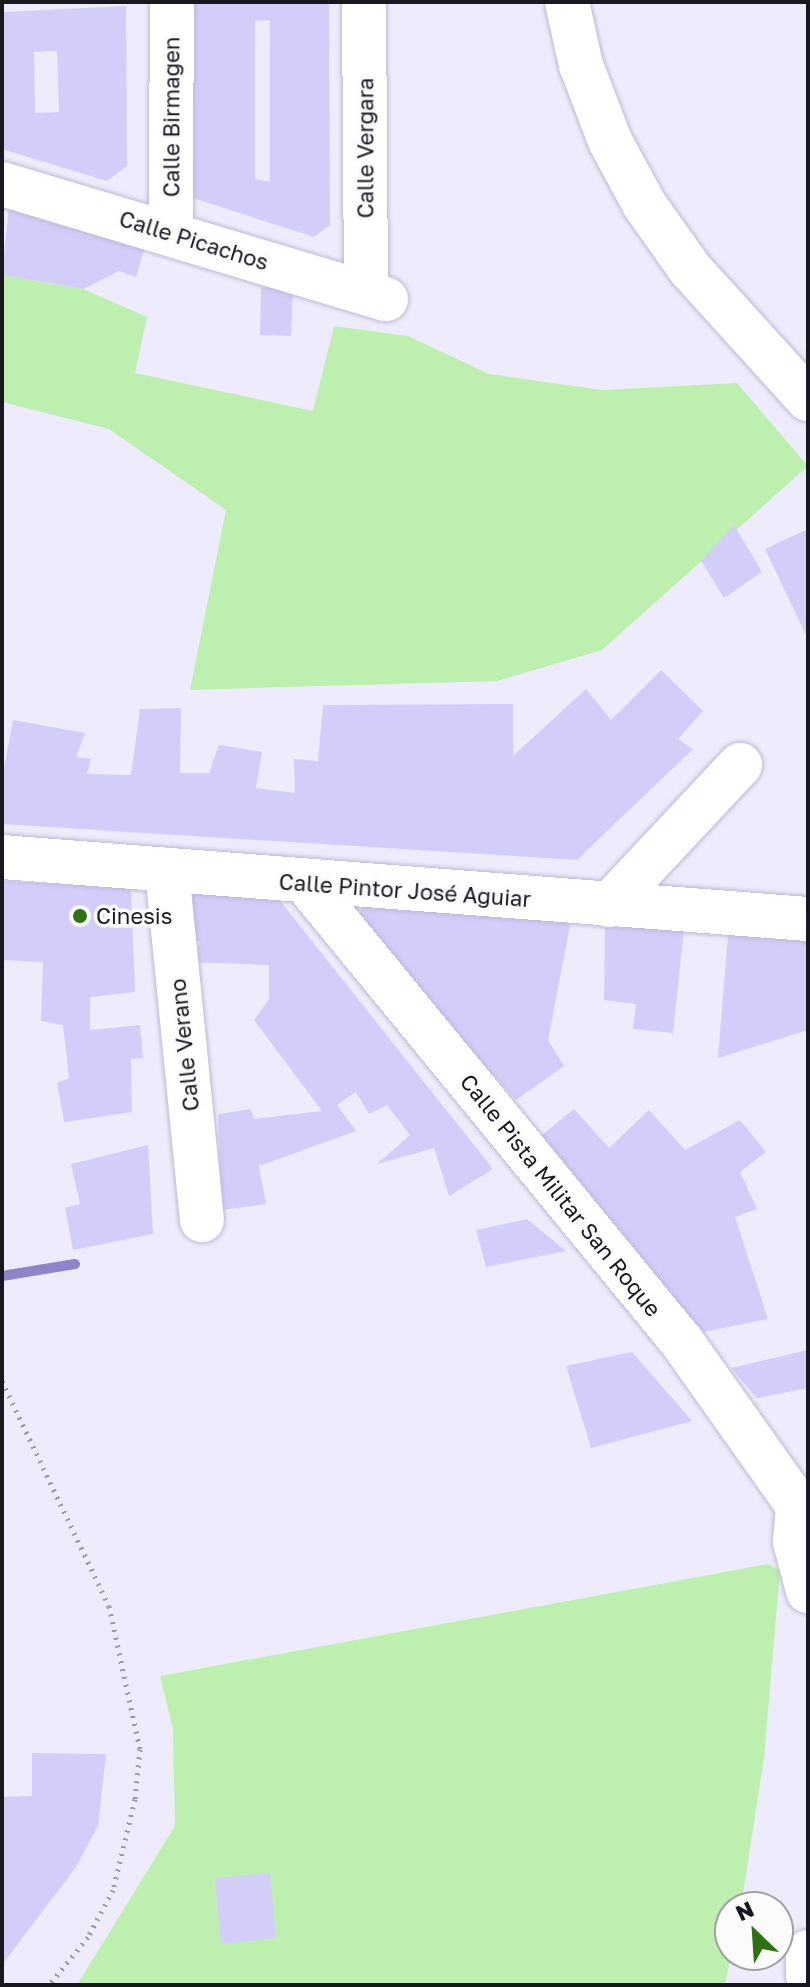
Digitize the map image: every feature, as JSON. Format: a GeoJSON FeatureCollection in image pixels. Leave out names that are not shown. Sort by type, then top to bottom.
{"type":"FeatureCollection","features":[{"type":"Feature","properties":{"kind":"street","name":"Calle Birmagen"},"geometry":{"type":"LineString","coordinates":[[171,232],[172,2]]}},
{"type":"Feature","properties":{"kind":"street","name":"Calle Vergara"},"geometry":{"type":"LineString","coordinates":[[364,2],[376,296]]}},
{"type":"Feature","properties":{"kind":"street"},"geometry":{"type":"LineString","coordinates":[[567,2],[585,78],[610,141],[644,204],[690,269],[808,399]]}},
{"type":"Feature","properties":{"kind":"street","name":"Calle Picachos"},"geometry":{"type":"LineString","coordinates":[[2,184],[171,232],[376,296]]}},
{"type":"Feature","properties":{"kind":"street"},"geometry":{"type":"LineString","coordinates":[[609,905],[740,765]]}},
{"type":"Feature","properties":{"kind":"street","name":"Calle Pintor José Aguiar"},"geometry":{"type":"LineString","coordinates":[[2,857],[306,883],[808,919]]}},
{"type":"Feature","properties":{"kind":"street","name":"Calle Verano"},"geometry":{"type":"LineString","coordinates":[[167,870],[202,1220]]}},
{"type":"Feature","properties":{"kind":"street","name":"Calle Pista Militar San Roque"},"geometry":{"type":"LineString","coordinates":[[306,883],[682,1342],[803,1509]]}},
{"type":"Feature","properties":{"kind":"street"},"geometry":{"type":"LineString","coordinates":[[803,1509],[795,1542],[808,1591]]}},
{"type":"Feature","properties":{"kind":"street"},"geometry":{"type":"LineString","coordinates":[[808,1952],[808,1976]]}},
{"type":"Feature","properties":{"kind":"path"},"geometry":{"type":"LineString","coordinates":[[2,1381],[109,1606],[140,1749],[135,1799],[113,1890],[88,1937],[49,1985]]}},
{"type":"Feature","properties":{"kind":"green space"},"geometry":{"type":"Polygon","coordinates":[[[2,275],[83,289],[147,317],[135,373],[313,411],[334,326],[408,336],[489,374],[602,390],[737,383],[808,466],[602,650],[497,681],[190,690],[226,510],[109,429],[2,402],[2,275]]]}},
{"type":"Feature","properties":{"kind":"green space"},"geometry":{"type":"Polygon","coordinates":[[[768,1564],[780,1571],[764,1758],[743,1891],[714,1891],[714,1971],[728,1971],[725,1985],[77,1985],[175,1826],[173,1729],[160,1676],[768,1564]]]}},
{"type":"Feature","properties":{"kind":"building"},"geometry":{"type":"Polygon","coordinates":[[[194,2],[329,2],[330,225],[314,237],[193,198],[194,2]],[[270,20],[255,21],[255,179],[270,182],[270,20]]]}},
{"type":"Feature","properties":{"kind":"building"},"geometry":{"type":"Polygon","coordinates":[[[126,6],[127,166],[107,181],[2,149],[2,12],[126,6]],[[57,51],[34,52],[35,113],[59,112],[57,51]]]}},
{"type":"Feature","properties":{"kind":"building"},"geometry":{"type":"Polygon","coordinates":[[[10,197],[145,246],[136,277],[119,271],[83,289],[2,275],[10,197]]]}},
{"type":"Feature","properties":{"kind":"building"},"geometry":{"type":"Polygon","coordinates":[[[261,287],[293,288],[291,336],[260,335],[261,287]]]}},
{"type":"Feature","properties":{"kind":"building"},"geometry":{"type":"Polygon","coordinates":[[[734,525],[762,572],[724,598],[701,561],[734,525]]]}},
{"type":"Feature","properties":{"kind":"building"},"geometry":{"type":"Polygon","coordinates":[[[808,529],[808,632],[805,633],[765,549],[808,529]]]}},
{"type":"Feature","properties":{"kind":"building"},"geometry":{"type":"Polygon","coordinates":[[[661,670],[703,711],[678,739],[693,749],[577,860],[2,824],[2,779],[13,720],[85,733],[76,757],[91,759],[87,774],[131,775],[140,709],[181,708],[180,773],[209,773],[219,745],[262,752],[256,788],[295,793],[294,759],[318,761],[323,705],[513,704],[513,756],[586,689],[611,720],[661,670]]]}},
{"type":"Feature","properties":{"kind":"building"},"geometry":{"type":"Polygon","coordinates":[[[2,881],[131,888],[135,992],[90,997],[90,1030],[140,1025],[143,1058],[131,1059],[132,1112],[64,1122],[57,1083],[69,1078],[63,1025],[41,1021],[43,962],[2,960],[2,881]]]}},
{"type":"Feature","properties":{"kind":"building"},"geometry":{"type":"Polygon","coordinates":[[[187,883],[273,892],[493,1169],[449,1196],[434,1148],[377,1164],[410,1135],[387,1105],[369,1114],[356,1092],[337,1105],[356,1131],[259,1166],[266,1204],[222,1210],[218,1114],[251,1109],[254,1119],[322,1111],[254,1020],[269,999],[269,965],[193,962],[200,941],[187,940],[187,883]]]}},
{"type":"Feature","properties":{"kind":"building"},"geometry":{"type":"Polygon","coordinates":[[[365,899],[571,920],[548,1040],[564,1066],[516,1100],[357,923],[365,899]]]}},
{"type":"Feature","properties":{"kind":"building"},"geometry":{"type":"Polygon","coordinates":[[[605,927],[684,928],[673,1033],[633,1029],[636,1004],[604,1000],[605,927]]]}},
{"type":"Feature","properties":{"kind":"building"},"geometry":{"type":"Polygon","coordinates":[[[728,935],[808,941],[808,1030],[718,1058],[728,935]]]}},
{"type":"Feature","properties":{"kind":"building"},"geometry":{"type":"Polygon","coordinates":[[[574,1109],[609,1148],[649,1110],[685,1150],[740,1120],[766,1152],[740,1172],[757,1209],[735,1217],[768,1319],[703,1332],[537,1139],[574,1109]]]}},
{"type":"Feature","properties":{"kind":"building"},"geometry":{"type":"Polygon","coordinates":[[[148,1145],[153,1234],[73,1250],[65,1208],[80,1204],[71,1164],[148,1145]]]}},
{"type":"Feature","properties":{"kind":"building"},"geometry":{"type":"Polygon","coordinates":[[[527,1219],[566,1251],[486,1267],[476,1230],[527,1219]]]}},
{"type":"Feature","properties":{"kind":"building"},"geometry":{"type":"Polygon","coordinates":[[[808,1350],[808,1388],[757,1398],[731,1368],[808,1350]]]}},
{"type":"Feature","properties":{"kind":"building"},"geometry":{"type":"Polygon","coordinates":[[[632,1352],[692,1421],[591,1448],[566,1366],[632,1352]]]}},
{"type":"Feature","properties":{"kind":"building"},"geometry":{"type":"Polygon","coordinates":[[[32,1753],[106,1754],[98,1826],[76,1867],[2,1965],[2,1797],[32,1796],[32,1753]]]}},
{"type":"Feature","properties":{"kind":"building"},"geometry":{"type":"Polygon","coordinates":[[[270,1873],[276,1938],[221,1944],[215,1878],[270,1873]]]}},
{"type":"Feature","properties":{"kind":"waterway"},"geometry":{"type":"LineString","coordinates":[[2,1276],[75,1264]]}},
{"type":"Feature","properties":{"kind":"place","name":"Cinesis"},"geometry":{"type":"Point","coordinates":[80,916]}}]}
